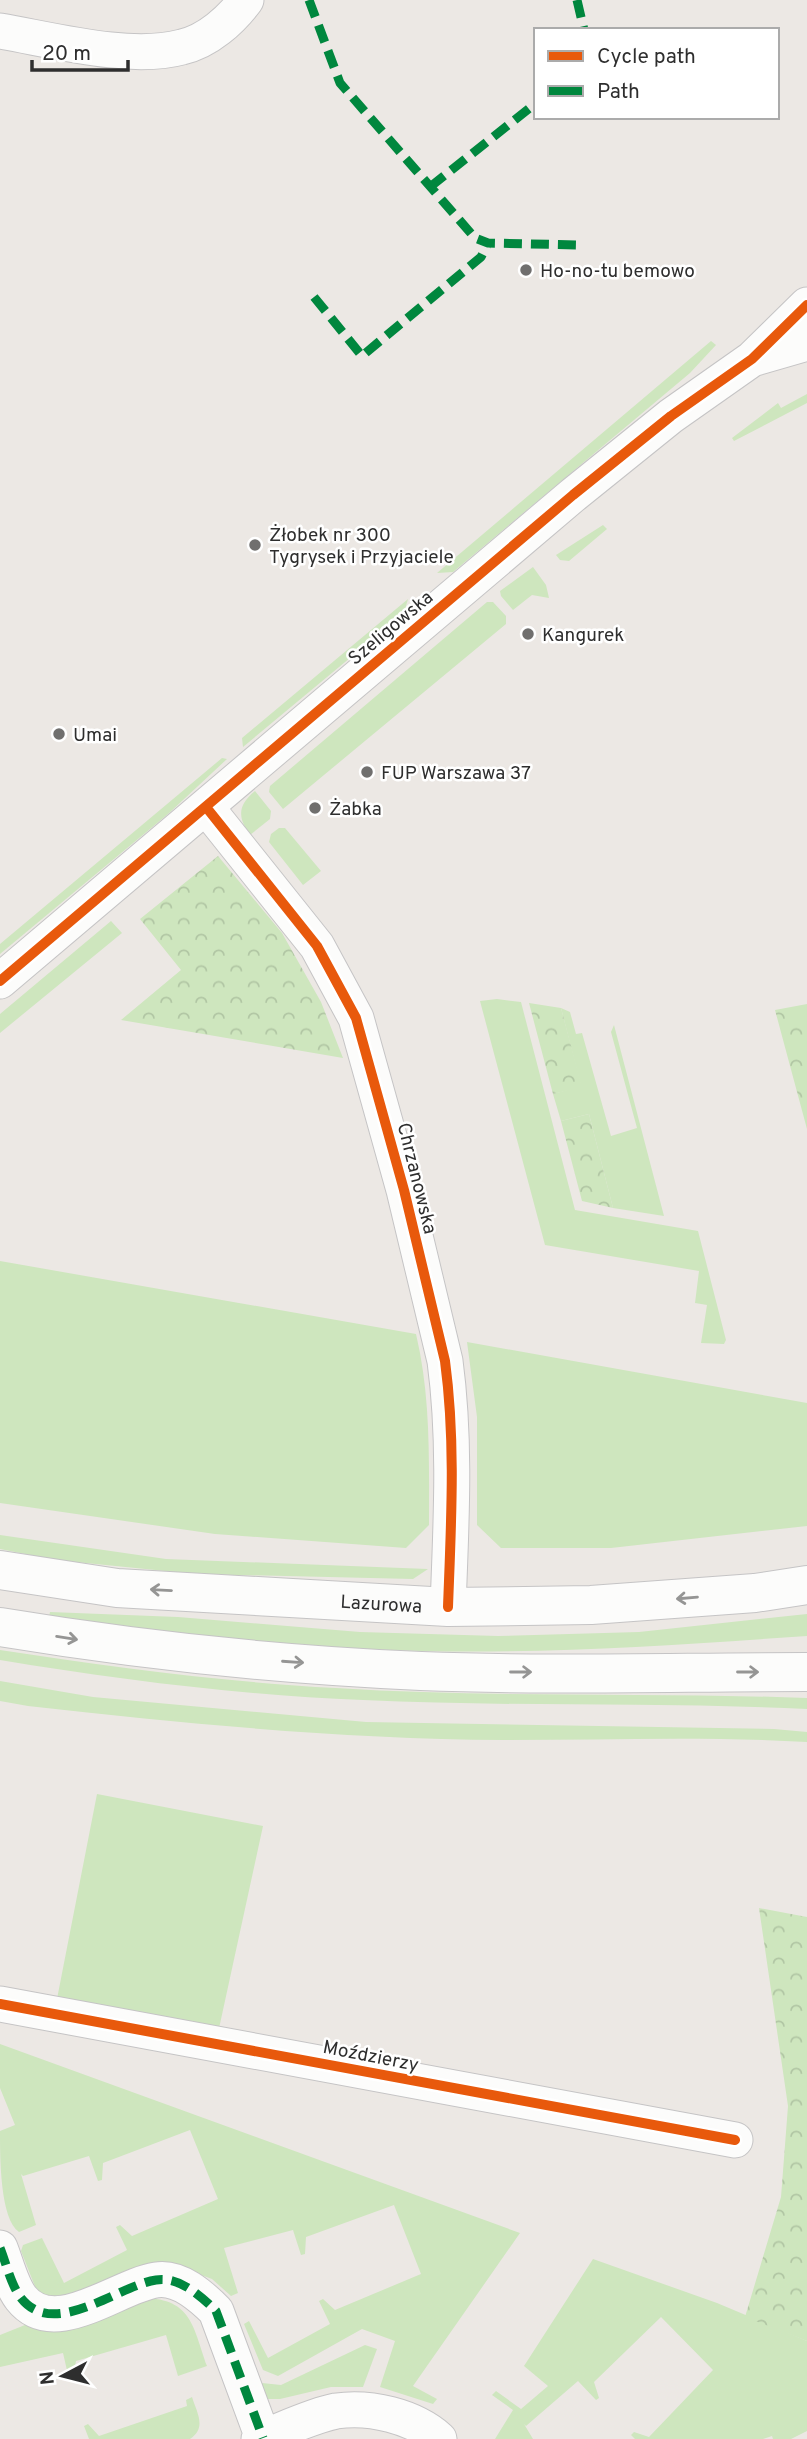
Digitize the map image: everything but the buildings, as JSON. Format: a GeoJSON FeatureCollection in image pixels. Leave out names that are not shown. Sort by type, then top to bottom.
{"type":"FeatureCollection","features":[{"type":"Feature","properties":{"kind":"main road","name":"Lazurowa"},"geometry":{"type":"LineString","coordinates":[[0,1570],[117,1588],[448,1607],[591,1605],[755,1592],[807,1585]]}},
{"type":"Feature","properties":{"kind":"main road"},"geometry":{"type":"LineString","coordinates":[[0,1627],[111,1644],[281,1661],[420,1671],[807,1672]]}},
{"type":"Feature","properties":{"kind":"street"},"geometry":{"type":"LineString","coordinates":[[0,31],[114,49],[152,51],[183,47],[223,25],[246,0]]}},
{"type":"Feature","properties":{"kind":"street","name":"Szeligowska"},"geometry":{"type":"LineString","coordinates":[[0,981],[573,495],[671,416],[752,359],[807,305]]}},
{"type":"Feature","properties":{"kind":"street","name":"Szeligowska"},"geometry":{"type":"LineString","coordinates":[[752,359],[807,343]]}},
{"type":"Feature","properties":{"kind":"street","name":"Chrzanowska"},"geometry":{"type":"LineString","coordinates":[[206,807],[317,946],[356,1018],[372,1071],[445,1361],[451,1407],[452,1486],[448,1607]]}},
{"type":"Feature","properties":{"kind":"street","name":"Moździerzy"},"geometry":{"type":"LineString","coordinates":[[0,2004],[735,2140]]}},
{"type":"Feature","properties":{"kind":"street"},"geometry":{"type":"LineString","coordinates":[[0,2248],[21,2298],[45,2314],[71,2312],[156,2280],[177,2283],[201,2297],[216,2311],[261,2438],[336,2412],[366,2411],[386,2413],[409,2421],[439,2439]]}},
{"type":"Feature","properties":{"kind":"green space"},"geometry":{"type":"Polygon","coordinates":[[[711,341],[716,345],[690,373],[453,572],[437,573],[711,341]]]}},
{"type":"Feature","properties":{"kind":"green space"},"geometry":{"type":"Polygon","coordinates":[[[807,394],[807,403],[734,441],[732,438],[778,403],[781,408],[807,394]]]}},
{"type":"Feature","properties":{"kind":"green space"},"geometry":{"type":"Polygon","coordinates":[[[603,525],[607,529],[569,561],[560,560],[556,555],[603,525]]]}},
{"type":"Feature","properties":{"kind":"green space"},"geometry":{"type":"Polygon","coordinates":[[[533,567],[546,585],[549,598],[532,595],[513,610],[500,591],[533,567]]]}},
{"type":"Feature","properties":{"kind":"green space"},"geometry":{"type":"Polygon","coordinates":[[[408,599],[404,613],[243,747],[242,738],[408,599]]]}},
{"type":"Feature","properties":{"kind":"green space"},"geometry":{"type":"Polygon","coordinates":[[[487,602],[493,602],[506,616],[506,624],[283,809],[269,792],[270,786],[487,602]]]}},
{"type":"Feature","properties":{"kind":"green space"},"geometry":{"type":"Polygon","coordinates":[[[222,758],[227,759],[168,814],[0,954],[0,944],[222,758]]]}},
{"type":"Feature","properties":{"kind":"green space"},"geometry":{"type":"Polygon","coordinates":[[[255,791],[271,811],[270,819],[250,835],[241,817],[241,811],[245,801],[255,791]]]}},
{"type":"Feature","properties":{"kind":"green space"},"geometry":{"type":"Polygon","coordinates":[[[279,828],[285,828],[321,871],[303,885],[269,842],[271,834],[279,828]]]}},
{"type":"Feature","properties":{"kind":"green space"},"geometry":{"type":"Polygon","coordinates":[[[218,856],[282,933],[321,1002],[343,1058],[121,1020],[181,970],[140,919],[218,856]]]}},
{"type":"Feature","properties":{"kind":"green space"},"geometry":{"type":"Polygon","coordinates":[[[111,921],[122,933],[0,1033],[0,1014],[111,921]]]}},
{"type":"Feature","properties":{"kind":"green space"},"geometry":{"type":"Polygon","coordinates":[[[497,999],[521,1002],[575,1210],[698,1231],[726,1340],[724,1344],[701,1343],[707,1305],[695,1303],[699,1271],[545,1245],[480,1001],[497,999]]]}},
{"type":"Feature","properties":{"kind":"green space"},"geometry":{"type":"Polygon","coordinates":[[[529,1003],[561,1008],[582,1087],[553,1094],[529,1003]]]}},
{"type":"Feature","properties":{"kind":"green space"},"geometry":{"type":"Polygon","coordinates":[[[807,1004],[807,1129],[775,1010],[807,1004]]]}},
{"type":"Feature","properties":{"kind":"green space"},"geometry":{"type":"Polygon","coordinates":[[[561,1008],[570,1012],[576,1034],[582,1033],[611,1136],[637,1128],[611,1032],[614,1025],[664,1216],[613,1208],[589,1114],[561,1121],[553,1094],[581,1086],[561,1008]]]}},
{"type":"Feature","properties":{"kind":"green space"},"geometry":{"type":"Polygon","coordinates":[[[589,1114],[613,1208],[582,1201],[561,1121],[589,1114]]]}},
{"type":"Feature","properties":{"kind":"green space"},"geometry":{"type":"Polygon","coordinates":[[[0,1261],[416,1334],[427,1405],[429,1525],[406,1548],[215,1534],[0,1503],[0,1261]]]}},
{"type":"Feature","properties":{"kind":"green space"},"geometry":{"type":"Polygon","coordinates":[[[467,1342],[807,1403],[807,1526],[611,1548],[501,1548],[477,1525],[477,1417],[467,1342]]]}},
{"type":"Feature","properties":{"kind":"green space"},"geometry":{"type":"Polygon","coordinates":[[[0,1535],[166,1559],[428,1569],[413,1579],[195,1574],[56,1560],[0,1549],[0,1535]]]}},
{"type":"Feature","properties":{"kind":"green space"},"geometry":{"type":"Polygon","coordinates":[[[50,1612],[178,1617],[360,1632],[498,1636],[639,1632],[807,1614],[807,1636],[565,1650],[420,1651],[327,1647],[234,1638],[49,1617],[50,1612]]]}},
{"type":"Feature","properties":{"kind":"green space"},"geometry":{"type":"Polygon","coordinates":[[[0,1650],[252,1682],[454,1693],[807,1698],[807,1709],[317,1698],[90,1674],[0,1660],[0,1650]]]}},
{"type":"Feature","properties":{"kind":"green space"},"geometry":{"type":"Polygon","coordinates":[[[0,1681],[93,1697],[366,1722],[774,1729],[807,1732],[807,1742],[444,1739],[266,1729],[87,1713],[0,1701],[0,1681]]]}},
{"type":"Feature","properties":{"kind":"green space"},"geometry":{"type":"Polygon","coordinates":[[[97,1794],[263,1826],[218,2033],[56,2004],[97,1794]]]}},
{"type":"Feature","properties":{"kind":"green space"},"geometry":{"type":"Polygon","coordinates":[[[759,1908],[807,1917],[807,2341],[745,2317],[781,2197],[788,2106],[759,1908]]]}},
{"type":"Feature","properties":{"kind":"green space"},"geometry":{"type":"Polygon","coordinates":[[[0,2044],[520,2233],[413,2386],[437,2399],[433,2404],[380,2387],[395,2341],[362,2329],[278,2376],[263,2370],[244,2324],[249,2321],[268,2358],[330,2324],[319,2301],[323,2299],[335,2310],[421,2274],[394,2205],[306,2237],[305,2254],[301,2255],[293,2230],[224,2248],[238,2293],[231,2296],[212,2279],[185,2269],[72,2302],[44,2297],[36,2289],[21,2251],[23,2245],[42,2238],[64,2283],[127,2250],[116,2227],[120,2225],[132,2236],[218,2199],[190,2130],[103,2163],[102,2180],[98,2181],[89,2156],[23,2176],[21,2174],[36,2225],[19,2232],[8,2215],[2,2187],[0,2131],[15,2125],[0,2088],[0,2044]]]}},
{"type":"Feature","properties":{"kind":"green space"},"geometry":{"type":"Polygon","coordinates":[[[593,2259],[717,2303],[807,2341],[807,2431],[791,2439],[773,2439],[772,2436],[763,2439],[635,2439],[631,2435],[634,2432],[649,2437],[713,2370],[661,2317],[594,2382],[599,2398],[596,2400],[578,2381],[526,2426],[524,2424],[533,2439],[495,2439],[513,2410],[492,2395],[496,2391],[521,2409],[548,2386],[524,2366],[593,2259]]]}},
{"type":"Feature","properties":{"kind":"green space"},"geometry":{"type":"Polygon","coordinates":[[[144,2298],[160,2300],[181,2310],[194,2328],[207,2366],[178,2376],[166,2335],[76,2361],[73,2377],[69,2379],[63,2353],[0,2367],[0,2335],[30,2323],[66,2329],[81,2327],[144,2298]]]}},
{"type":"Feature","properties":{"kind":"green space"},"geometry":{"type":"Polygon","coordinates":[[[365,2345],[377,2349],[363,2387],[331,2387],[280,2399],[261,2399],[256,2375],[262,2383],[281,2385],[365,2345]]]}},
{"type":"Feature","properties":{"kind":"green space"},"geometry":{"type":"Polygon","coordinates":[[[192,2397],[199,2425],[190,2439],[89,2439],[84,2426],[88,2424],[99,2436],[187,2406],[186,2400],[192,2397]]]}},
{"type":"Feature","properties":{"kind":"marked path"},"geometry":{"type":"LineString","coordinates":[[309,0],[340,83],[475,238],[488,243],[577,245]]}},
{"type":"Feature","properties":{"kind":"marked path"},"geometry":{"type":"LineString","coordinates":[[577,0],[584,28]]}},
{"type":"Feature","properties":{"kind":"marked path"},"geometry":{"type":"LineString","coordinates":[[430,187],[534,105]]}},
{"type":"Feature","properties":{"kind":"marked path"},"geometry":{"type":"LineString","coordinates":[[314,297],[362,356],[481,257],[488,243]]}},
{"type":"Feature","properties":{"kind":"marked path"},"geometry":{"type":"LineString","coordinates":[[0,2248],[17,2293],[35,2310],[51,2314],[86,2307],[156,2280],[173,2281],[196,2294],[216,2311],[263,2438]]}},
{"type":"Feature","properties":{"kind":"cycle path"},"geometry":{"type":"LineString","coordinates":[[0,981],[573,495],[671,416],[752,359],[807,305]]}},
{"type":"Feature","properties":{"kind":"cycle path"},"geometry":{"type":"LineString","coordinates":[[206,807],[317,946],[356,1018],[404,1190],[445,1361],[452,1453],[448,1607]]}},
{"type":"Feature","properties":{"kind":"cycle path"},"geometry":{"type":"LineString","coordinates":[[0,2004],[735,2140]]}},
{"type":"Feature","properties":{"kind":"place","name":"Ho-no-tu bemowo"},"geometry":{"type":"Point","coordinates":[526,270]}},
{"type":"Feature","properties":{"kind":"place","name":"Żłobek nr 300 Tygrysek i Przyjaciele"},"geometry":{"type":"Point","coordinates":[255,545]}},
{"type":"Feature","properties":{"kind":"place","name":"Kangurek"},"geometry":{"type":"Point","coordinates":[528,634]}},
{"type":"Feature","properties":{"kind":"place","name":"Umai"},"geometry":{"type":"Point","coordinates":[59,734]}},
{"type":"Feature","properties":{"kind":"place","name":"FUP Warszawa 37"},"geometry":{"type":"Point","coordinates":[367,772]}},
{"type":"Feature","properties":{"kind":"place","name":"Żabka"},"geometry":{"type":"Point","coordinates":[315,808]}}]}
